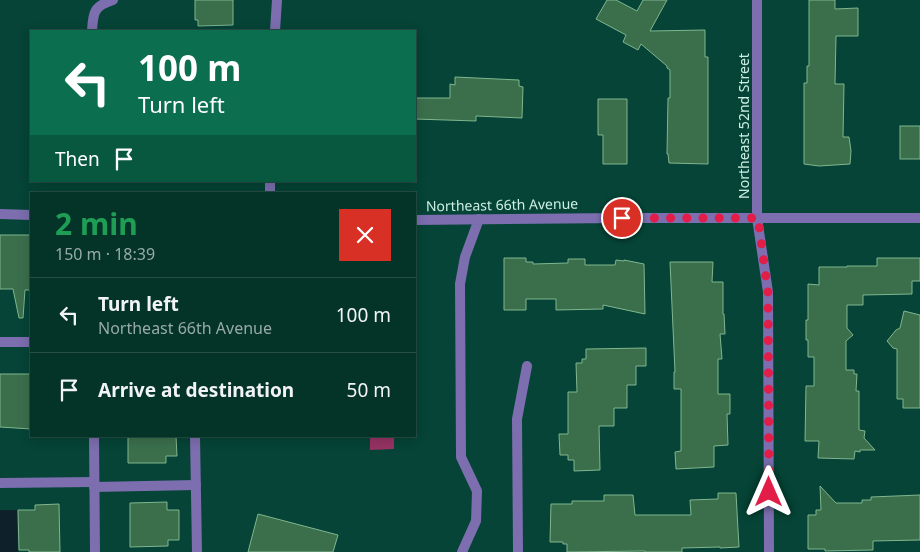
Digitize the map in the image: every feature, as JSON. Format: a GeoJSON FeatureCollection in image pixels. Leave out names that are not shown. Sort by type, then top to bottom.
{"type":"FeatureCollection","features":[{"type":"Feature","properties":{"kind":"street"},"geometry":{"type":"LineString","coordinates":[[92,30],[93,15],[97,8],[105,2],[113,0]]}},
{"type":"Feature","properties":{"kind":"street"},"geometry":{"type":"LineString","coordinates":[[275,30],[278,0]]}},
{"type":"Feature","properties":{"kind":"street","name":"Northeast 52nd Street"},"geometry":{"type":"LineString","coordinates":[[757,0],[758,218],[768,292],[769,552]]}},
{"type":"Feature","properties":{"kind":"street"},"geometry":{"type":"LineString","coordinates":[[0,214],[30,215]]}},
{"type":"Feature","properties":{"kind":"street","name":"Northeast 66th Avenue"},"geometry":{"type":"LineString","coordinates":[[416,220],[920,218]]}},
{"type":"Feature","properties":{"kind":"street"},"geometry":{"type":"LineString","coordinates":[[462,552],[476,521],[477,491],[461,457],[460,284],[465,257],[479,219]]}},
{"type":"Feature","properties":{"kind":"street"},"geometry":{"type":"LineString","coordinates":[[0,342],[30,342]]}},
{"type":"Feature","properties":{"kind":"street"},"geometry":{"type":"LineString","coordinates":[[518,552],[517,419],[527,366]]}},
{"type":"Feature","properties":{"kind":"street"},"geometry":{"type":"LineString","coordinates":[[94,437],[95,552]]}},
{"type":"Feature","properties":{"kind":"street"},"geometry":{"type":"LineString","coordinates":[[195,437],[197,552]]}},
{"type":"Feature","properties":{"kind":"street"},"geometry":{"type":"LineString","coordinates":[[0,483],[196,485]]}},
{"type":"Feature","properties":{"kind":"shaded area"},"geometry":{"type":"Polygon","coordinates":[[[370,437],[394,437],[394,449],[370,450],[370,437]]]}},
{"type":"Feature","properties":{"kind":"water"},"geometry":{"type":"Polygon","coordinates":[[[0,510],[17,510],[18,552],[0,552],[0,510]]]}},
{"type":"Feature","properties":{"kind":"building"},"geometry":{"type":"Polygon","coordinates":[[[195,0],[233,0],[233,25],[198,26],[198,20],[195,20],[195,0]]]}},
{"type":"Feature","properties":{"kind":"building"},"geometry":{"type":"Polygon","coordinates":[[[607,0],[616,0],[637,11],[643,0],[667,0],[650,31],[705,30],[705,57],[708,57],[708,164],[669,163],[667,154],[670,70],[641,44],[638,50],[623,42],[626,35],[596,19],[607,0]]]}},
{"type":"Feature","properties":{"kind":"building"},"geometry":{"type":"Polygon","coordinates":[[[809,0],[835,0],[835,9],[858,8],[858,36],[836,36],[835,84],[844,84],[843,137],[849,137],[850,164],[819,166],[804,164],[804,83],[807,83],[807,66],[809,66],[809,0]]]}},
{"type":"Feature","properties":{"kind":"building"},"geometry":{"type":"Polygon","coordinates":[[[455,77],[519,80],[519,86],[523,87],[522,118],[476,116],[476,121],[416,119],[416,98],[450,98],[450,84],[455,85],[455,77]]]}},
{"type":"Feature","properties":{"kind":"building"},"geometry":{"type":"Polygon","coordinates":[[[598,99],[627,99],[627,164],[603,164],[603,135],[598,135],[598,99]]]}},
{"type":"Feature","properties":{"kind":"building"},"geometry":{"type":"Polygon","coordinates":[[[900,126],[920,126],[920,159],[900,159],[900,126]]]}},
{"type":"Feature","properties":{"kind":"building"},"geometry":{"type":"Polygon","coordinates":[[[0,235],[30,235],[30,290],[25,290],[23,318],[19,318],[13,289],[0,289],[0,235]]]}},
{"type":"Feature","properties":{"kind":"building"},"geometry":{"type":"Polygon","coordinates":[[[504,258],[526,258],[526,262],[533,262],[533,264],[568,263],[568,259],[585,259],[585,265],[615,265],[616,260],[644,264],[645,314],[603,305],[603,309],[556,310],[556,299],[526,299],[526,310],[504,310],[504,258]]]}},
{"type":"Feature","properties":{"kind":"building"},"geometry":{"type":"Polygon","coordinates":[[[877,258],[920,258],[920,281],[912,281],[912,294],[863,295],[863,305],[847,305],[847,328],[853,335],[846,341],[846,370],[854,370],[854,374],[857,374],[856,391],[859,391],[859,430],[865,431],[864,438],[875,450],[855,451],[854,459],[818,458],[819,441],[805,441],[806,386],[814,386],[814,357],[808,357],[808,340],[806,340],[808,284],[819,285],[819,267],[877,266],[877,258]]]}},
{"type":"Feature","properties":{"kind":"building"},"geometry":{"type":"Polygon","coordinates":[[[670,262],[713,262],[712,282],[723,282],[725,334],[720,334],[722,359],[718,359],[718,394],[730,394],[730,414],[727,414],[728,445],[714,446],[714,467],[676,469],[675,452],[681,451],[681,389],[674,389],[675,372],[670,262]]]}},
{"type":"Feature","properties":{"kind":"building"},"geometry":{"type":"Polygon","coordinates":[[[904,311],[920,315],[920,408],[903,408],[903,399],[897,399],[897,349],[893,348],[887,341],[900,328],[904,311]]]}},
{"type":"Feature","properties":{"kind":"building"},"geometry":{"type":"Polygon","coordinates":[[[646,348],[646,366],[636,366],[636,385],[627,385],[627,408],[614,408],[614,426],[599,426],[600,470],[574,471],[574,460],[568,460],[568,455],[560,455],[559,434],[568,434],[568,392],[577,392],[576,363],[582,363],[582,359],[586,359],[586,349],[646,348]]]}},
{"type":"Feature","properties":{"kind":"building"},"geometry":{"type":"Polygon","coordinates":[[[0,374],[30,374],[30,429],[0,427],[0,374]]]}},
{"type":"Feature","properties":{"kind":"building"},"geometry":{"type":"Polygon","coordinates":[[[128,437],[176,437],[177,456],[166,456],[166,463],[128,463],[128,437]]]}},
{"type":"Feature","properties":{"kind":"building"},"geometry":{"type":"Polygon","coordinates":[[[820,486],[836,503],[862,503],[862,500],[871,500],[871,497],[920,495],[920,540],[873,541],[873,550],[825,551],[825,549],[808,549],[808,515],[816,515],[816,510],[821,510],[820,486]]]}},
{"type":"Feature","properties":{"kind":"building"},"geometry":{"type":"Polygon","coordinates":[[[718,493],[736,493],[739,547],[682,548],[682,552],[567,552],[567,544],[563,544],[563,542],[550,542],[551,504],[572,504],[572,501],[604,501],[604,495],[633,495],[635,515],[691,515],[690,500],[718,499],[718,493]]]}},
{"type":"Feature","properties":{"kind":"building"},"geometry":{"type":"Polygon","coordinates":[[[167,502],[167,510],[179,510],[179,540],[168,540],[168,546],[130,547],[130,503],[167,502]]]}},
{"type":"Feature","properties":{"kind":"building"},"geometry":{"type":"Polygon","coordinates":[[[59,504],[60,552],[29,552],[29,550],[19,550],[18,510],[35,510],[35,505],[59,504]]]}},
{"type":"Feature","properties":{"kind":"building"},"geometry":{"type":"Polygon","coordinates":[[[258,514],[338,535],[333,552],[248,552],[258,514]]]}},
{"type":"Feature","properties":{"kind":"route"},"geometry":{"type":"LineString","coordinates":[[622,218],[758,218],[768,292],[769,492]]}}]}
